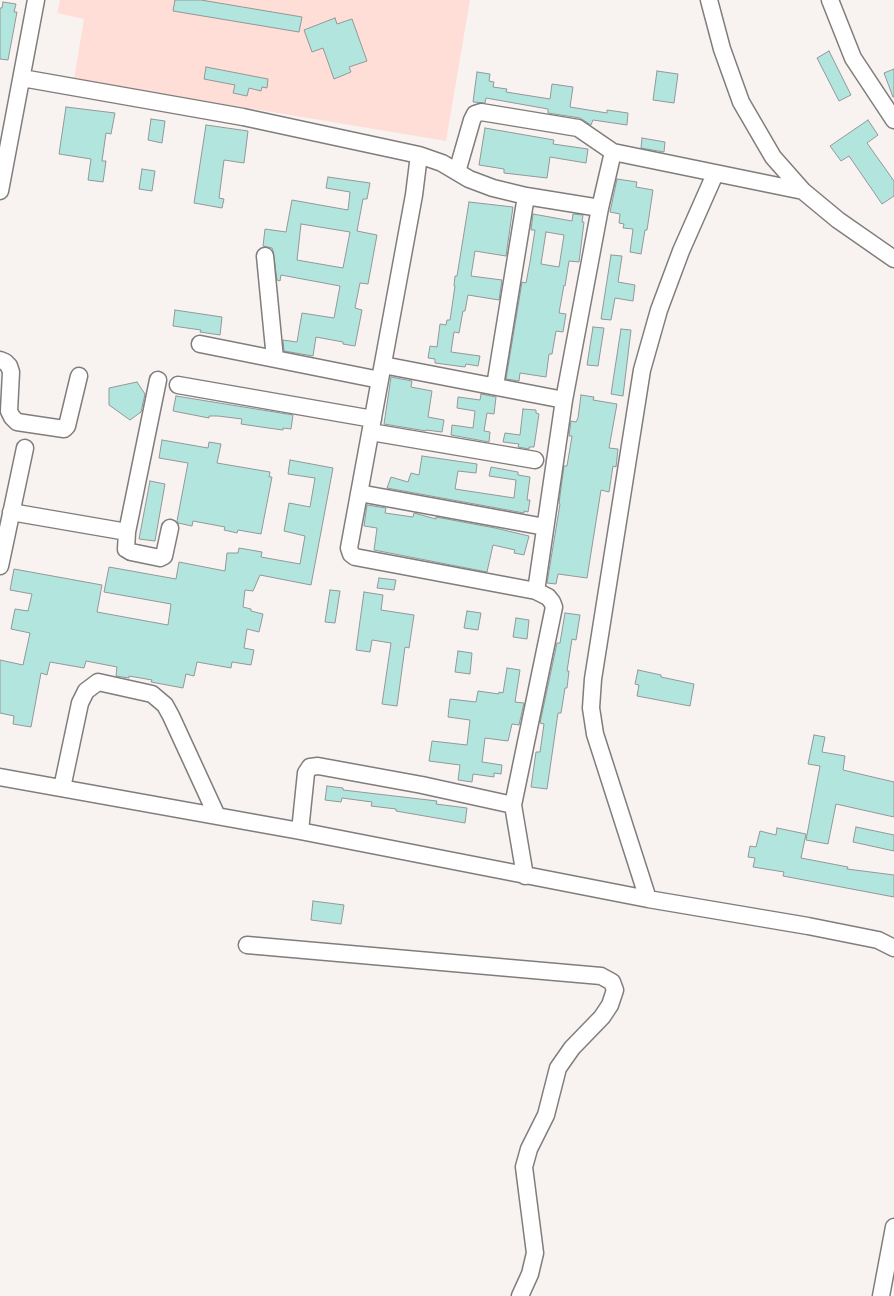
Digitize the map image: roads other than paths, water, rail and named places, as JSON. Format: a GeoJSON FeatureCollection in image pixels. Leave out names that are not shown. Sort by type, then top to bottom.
{"type":"FeatureCollection","features":[{"type":"Feature","properties":{"kind":"street"},"geometry":{"type":"LineString","coordinates":[[0,191],[36,0]]}},
{"type":"Feature","properties":{"kind":"street"},"geometry":{"type":"LineString","coordinates":[[710,0],[722,49],[741,102],[773,157],[803,191],[838,220],[892,252]]}},
{"type":"Feature","properties":{"kind":"street"},"geometry":{"type":"LineString","coordinates":[[830,0],[853,58],[894,120]]}},
{"type":"Feature","properties":{"kind":"street"},"geometry":{"type":"LineString","coordinates":[[22,78],[243,117],[419,155],[442,163],[469,179],[493,188],[526,196],[600,208]]}},
{"type":"Feature","properties":{"kind":"street"},"geometry":{"type":"LineString","coordinates":[[457,172],[472,120],[475,114],[481,112],[578,128],[613,152],[803,191]]}},
{"type":"Feature","properties":{"kind":"street"},"geometry":{"type":"LineString","coordinates":[[536,591],[564,400],[600,208],[613,152]]}},
{"type":"Feature","properties":{"kind":"street"},"geometry":{"type":"LineString","coordinates":[[419,155],[413,203],[349,548],[351,554],[355,557],[536,591],[548,597],[554,607],[513,805],[525,876]]}},
{"type":"Feature","properties":{"kind":"street"},"geometry":{"type":"LineString","coordinates":[[648,899],[594,734],[591,708],[642,370],[659,310],[681,251],[715,174]]}},
{"type":"Feature","properties":{"kind":"street"},"geometry":{"type":"LineString","coordinates":[[495,386],[526,196]]}},
{"type":"Feature","properties":{"kind":"street"},"geometry":{"type":"LineString","coordinates":[[265,256],[275,359]]}},
{"type":"Feature","properties":{"kind":"street"},"geometry":{"type":"LineString","coordinates":[[200,344],[275,359],[495,386],[564,400]]}},
{"type":"Feature","properties":{"kind":"street"},"geometry":{"type":"LineString","coordinates":[[0,360],[9,366],[11,372],[9,411],[17,422],[64,429],[67,426],[79,376]]}},
{"type":"Feature","properties":{"kind":"street"},"geometry":{"type":"LineString","coordinates":[[158,380],[127,532],[126,548],[131,552],[160,558],[164,556],[170,528]]}},
{"type":"Feature","properties":{"kind":"street"},"geometry":{"type":"LineString","coordinates":[[178,385],[535,460]]}},
{"type":"Feature","properties":{"kind":"street"},"geometry":{"type":"LineString","coordinates":[[0,566],[25,448]]}},
{"type":"Feature","properties":{"kind":"street"},"geometry":{"type":"LineString","coordinates":[[359,493],[545,527]]}},
{"type":"Feature","properties":{"kind":"street"},"geometry":{"type":"LineString","coordinates":[[11,512],[127,532]]}},
{"type":"Feature","properties":{"kind":"street"},"geometry":{"type":"LineString","coordinates":[[62,788],[80,703],[86,691],[98,682],[152,694],[165,705],[172,716],[217,816]]}},
{"type":"Feature","properties":{"kind":"street"},"geometry":{"type":"LineString","coordinates":[[300,831],[306,773],[310,767],[318,766],[513,805]]}},
{"type":"Feature","properties":{"kind":"street"},"geometry":{"type":"LineString","coordinates":[[0,777],[300,831],[648,899],[886,938],[894,948]]}},
{"type":"Feature","properties":{"kind":"street"},"geometry":{"type":"LineString","coordinates":[[247,945],[601,976],[612,982],[615,990],[610,1005],[602,1017],[572,1048],[558,1068],[546,1115],[529,1149],[524,1167],[535,1253],[530,1274],[520,1296]]}},
{"type":"Feature","properties":{"kind":"street"},"geometry":{"type":"LineString","coordinates":[[881,1296],[894,1227]]}}]}
